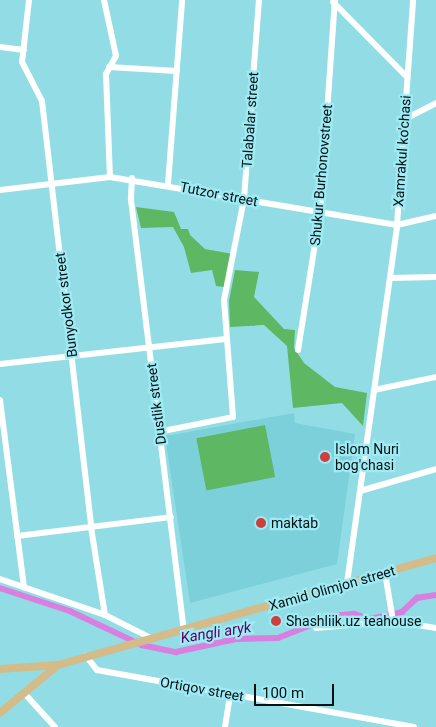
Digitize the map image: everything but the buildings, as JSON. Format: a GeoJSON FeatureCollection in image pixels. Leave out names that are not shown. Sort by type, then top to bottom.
{"type":"FeatureCollection","features":[{"type":"Feature","properties":{"kind":"main road","name":"Xamid Olimjon street"},"geometry":{"type":"LineString","coordinates":[[86,656],[436,558]]}},
{"type":"Feature","properties":{"kind":"main road"},"geometry":{"type":"LineString","coordinates":[[0,669],[58,664],[86,656]]}},
{"type":"Feature","properties":{"kind":"main road"},"geometry":{"type":"LineString","coordinates":[[0,713],[58,664]]}},
{"type":"Feature","properties":{"kind":"street","name":"Bunyodkor street"},"geometry":{"type":"LineString","coordinates":[[29,0],[22,62],[42,101],[92,527],[105,615]]}},
{"type":"Feature","properties":{"kind":"street"},"geometry":{"type":"LineString","coordinates":[[104,0],[116,56],[106,74],[110,177]]}},
{"type":"Feature","properties":{"kind":"street"},"geometry":{"type":"LineString","coordinates":[[168,184],[182,0]]}},
{"type":"Feature","properties":{"kind":"street","name":"Talabalar street"},"geometry":{"type":"LineString","coordinates":[[158,432],[233,417],[224,300],[244,200],[259,0]]}},
{"type":"Feature","properties":{"kind":"street","name":"Xamrakul ko'chasi"},"geometry":{"type":"LineString","coordinates":[[347,583],[397,225],[413,0]]}},
{"type":"Feature","properties":{"kind":"street"},"geometry":{"type":"LineString","coordinates":[[333,1],[407,77]]}},
{"type":"Feature","properties":{"kind":"street","name":"Shukur Burhonovstreet"},"geometry":{"type":"LineString","coordinates":[[298,350],[320,213],[333,1]]}},
{"type":"Feature","properties":{"kind":"street"},"geometry":{"type":"LineString","coordinates":[[0,47],[24,50]]}},
{"type":"Feature","properties":{"kind":"street"},"geometry":{"type":"LineString","coordinates":[[109,68],[177,71]]}},
{"type":"Feature","properties":{"kind":"street"},"geometry":{"type":"LineString","coordinates":[[405,119],[436,103]]}},
{"type":"Feature","properties":{"kind":"street","name":"Tutzor street"},"geometry":{"type":"LineString","coordinates":[[0,190],[110,177],[132,178],[244,200],[397,225],[436,216]]}},
{"type":"Feature","properties":{"kind":"street","name":"Dustlik street"},"geometry":{"type":"LineString","coordinates":[[132,178],[131,200],[158,432],[171,517],[184,629]]}},
{"type":"Feature","properties":{"kind":"street"},"geometry":{"type":"LineString","coordinates":[[390,278],[436,277]]}},
{"type":"Feature","properties":{"kind":"street"},"geometry":{"type":"LineString","coordinates":[[0,364],[149,346],[226,339]]}},
{"type":"Feature","properties":{"kind":"street"},"geometry":{"type":"LineString","coordinates":[[374,390],[436,377]]}},
{"type":"Feature","properties":{"kind":"street"},"geometry":{"type":"LineString","coordinates":[[0,400],[24,587]]}},
{"type":"Feature","properties":{"kind":"street"},"geometry":{"type":"LineString","coordinates":[[360,491],[436,469]]}},
{"type":"Feature","properties":{"kind":"street"},"geometry":{"type":"LineString","coordinates":[[17,536],[171,517]]}},
{"type":"Feature","properties":{"kind":"street"},"geometry":{"type":"LineString","coordinates":[[385,573],[392,616]]}},
{"type":"Feature","properties":{"kind":"street"},"geometry":{"type":"LineString","coordinates":[[0,579],[105,615],[151,638]]}},
{"type":"Feature","properties":{"kind":"street"},"geometry":{"type":"LineString","coordinates":[[316,628],[392,616],[436,628]]}},
{"type":"Feature","properties":{"kind":"street","name":"Ortiqov street"},"geometry":{"type":"LineString","coordinates":[[86,656],[97,670],[414,727]]}},
{"type":"Feature","properties":{"kind":"street"},"geometry":{"type":"LineString","coordinates":[[24,693],[55,727]]}},
{"type":"Feature","properties":{"kind":"street"},"geometry":{"type":"LineString","coordinates":[[225,727],[230,694]]}},
{"type":"Feature","properties":{"kind":"shaded area","name":"maktab"},"geometry":{"type":"Polygon","coordinates":[[[294,413],[295,423],[355,434],[337,564],[190,603],[165,436],[294,413]]]}},
{"type":"Feature","properties":{"kind":"green space"},"geometry":{"type":"Polygon","coordinates":[[[136,207],[174,212],[181,229],[188,229],[190,235],[205,249],[233,254],[224,287],[216,286],[212,270],[191,273],[184,247],[173,227],[141,228],[136,207]]]}},
{"type":"Feature","properties":{"kind":"green space"},"geometry":{"type":"Polygon","coordinates":[[[235,270],[259,272],[254,297],[284,329],[295,330],[294,348],[304,363],[335,387],[367,393],[363,426],[342,403],[293,408],[287,346],[264,325],[230,327],[229,301],[235,270]]]}},
{"type":"Feature","properties":{"kind":"green space"},"geometry":{"type":"Polygon","coordinates":[[[265,425],[275,477],[206,490],[196,438],[265,425]]]}},
{"type":"Feature","properties":{"kind":"waterway","name":"Kangli aryk"},"geometry":{"type":"LineString","coordinates":[[0,588],[70,611],[142,645],[176,652],[236,639],[278,638],[334,616],[354,614],[370,619],[402,612],[417,598],[436,595]]}},
{"type":"Feature","properties":{"kind":"place","name":"Islom Nuri bog'chasi"},"geometry":{"type":"Point","coordinates":[325,457]}},
{"type":"Feature","properties":{"kind":"place","name":"maktab"},"geometry":{"type":"Point","coordinates":[261,523]}},
{"type":"Feature","properties":{"kind":"place","name":"Shashliik.uz teahouse"},"geometry":{"type":"Point","coordinates":[276,621]}}]}
